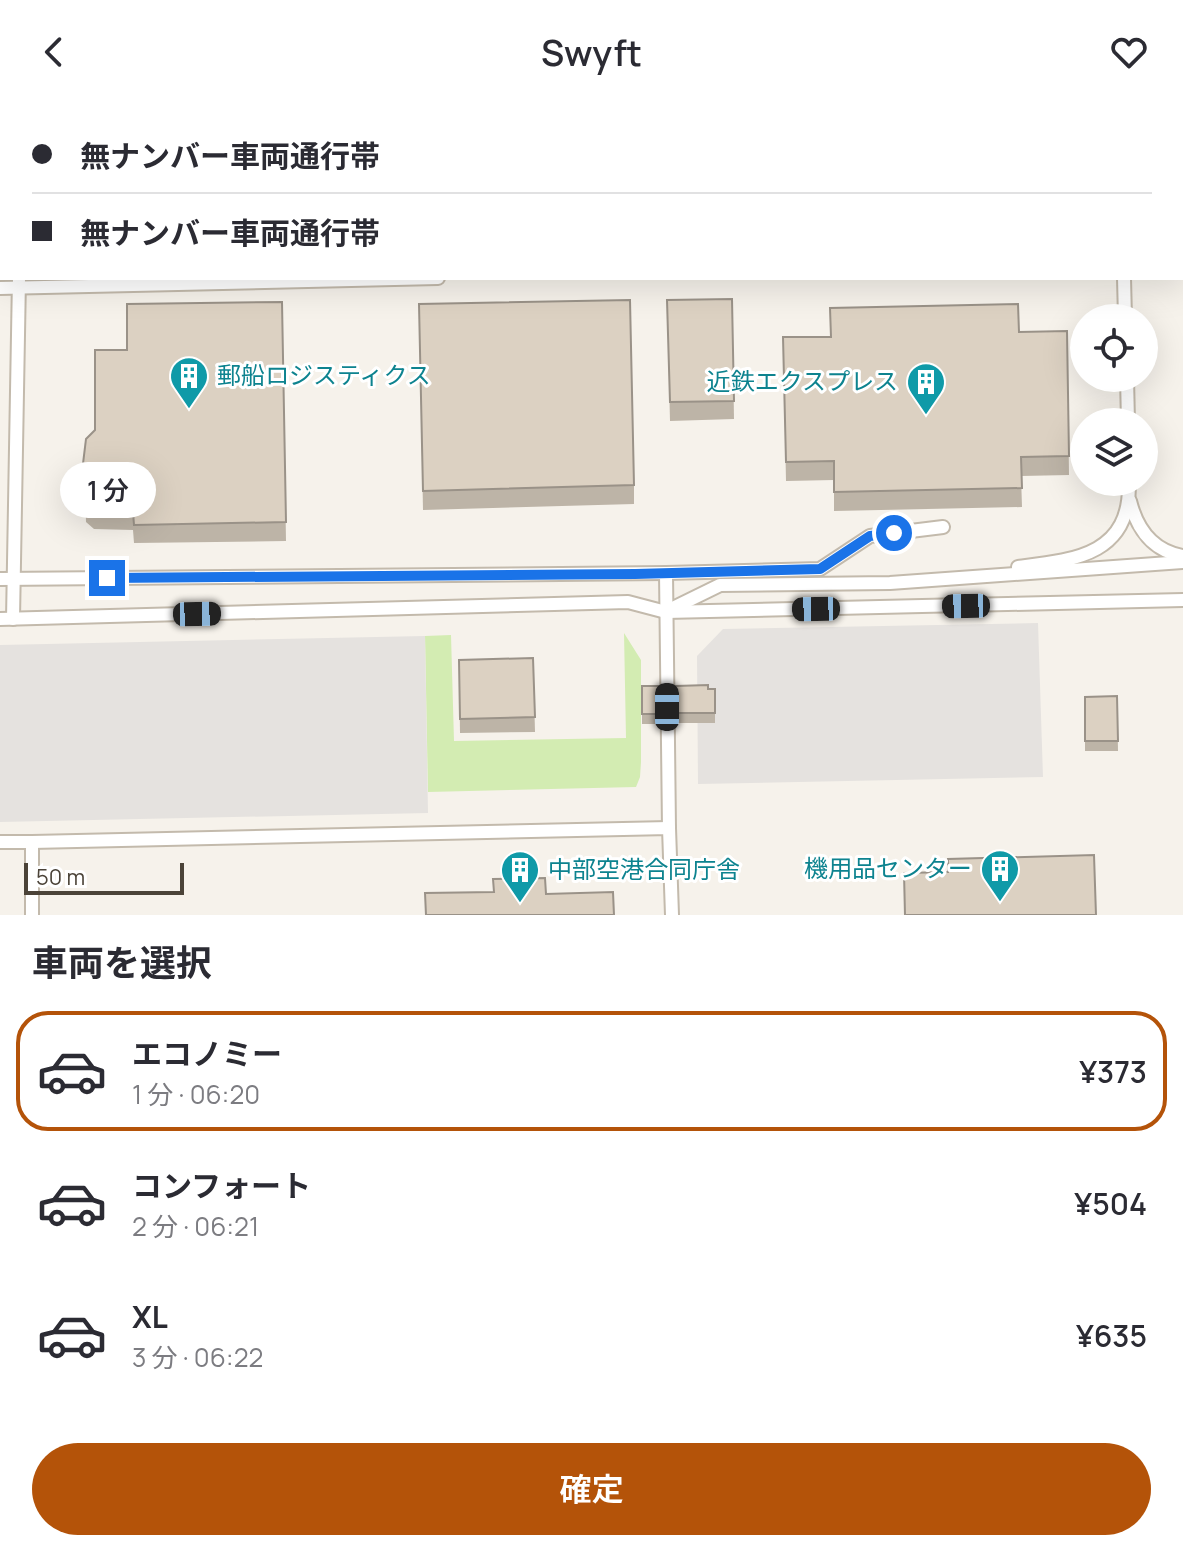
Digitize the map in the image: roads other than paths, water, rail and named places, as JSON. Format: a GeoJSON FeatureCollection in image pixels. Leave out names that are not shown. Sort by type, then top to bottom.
{"type":"FeatureCollection","features":[{"type":"Feature","properties":{"kind":"lane"},"geometry":{"type":"LineString","coordinates":[[0,288],[20,283],[271,280]]}},
{"type":"Feature","properties":{"kind":"lane"},"geometry":{"type":"LineString","coordinates":[[1124,280],[1125,304]]}},
{"type":"Feature","properties":{"kind":"lane"},"geometry":{"type":"LineString","coordinates":[[20,283],[14,578],[6,619],[628,602],[666,612],[1183,600]]}},
{"type":"Feature","properties":{"kind":"lane"},"geometry":{"type":"LineString","coordinates":[[1129,498],[1141,532],[1162,549],[1183,559]]}},
{"type":"Feature","properties":{"kind":"lane"},"geometry":{"type":"LineString","coordinates":[[890,583],[1068,561],[1089,555],[1103,546],[1122,523],[1129,498]]}},
{"type":"Feature","properties":{"kind":"lane"},"geometry":{"type":"LineString","coordinates":[[0,579],[820,569],[870,536],[943,527]]}},
{"type":"Feature","properties":{"kind":"lane"},"geometry":{"type":"LineString","coordinates":[[666,612],[720,585],[890,583],[1183,559]]}},
{"type":"Feature","properties":{"kind":"lane"},"geometry":{"type":"LineString","coordinates":[[666,573],[672,915]]}},
{"type":"Feature","properties":{"kind":"lane"},"geometry":{"type":"LineString","coordinates":[[0,842],[669,828]]}},
{"type":"Feature","properties":{"kind":"lane"},"geometry":{"type":"LineString","coordinates":[[32,842],[32,915]]}},
{"type":"Feature","properties":{"kind":"place","name":"郵船ロジスティクス"},"geometry":{"type":"Point","coordinates":[189,410]}},
{"type":"Feature","properties":{"kind":"place","name":"近鉄エクスプレス"},"geometry":{"type":"Point","coordinates":[926,416]}},
{"type":"Feature","properties":{"kind":"place","name":"機用品センター"},"geometry":{"type":"Point","coordinates":[1000,903]}},
{"type":"Feature","properties":{"kind":"place","name":"中部空港合同庁舎"},"geometry":{"type":"Point","coordinates":[520,904]}}]}
